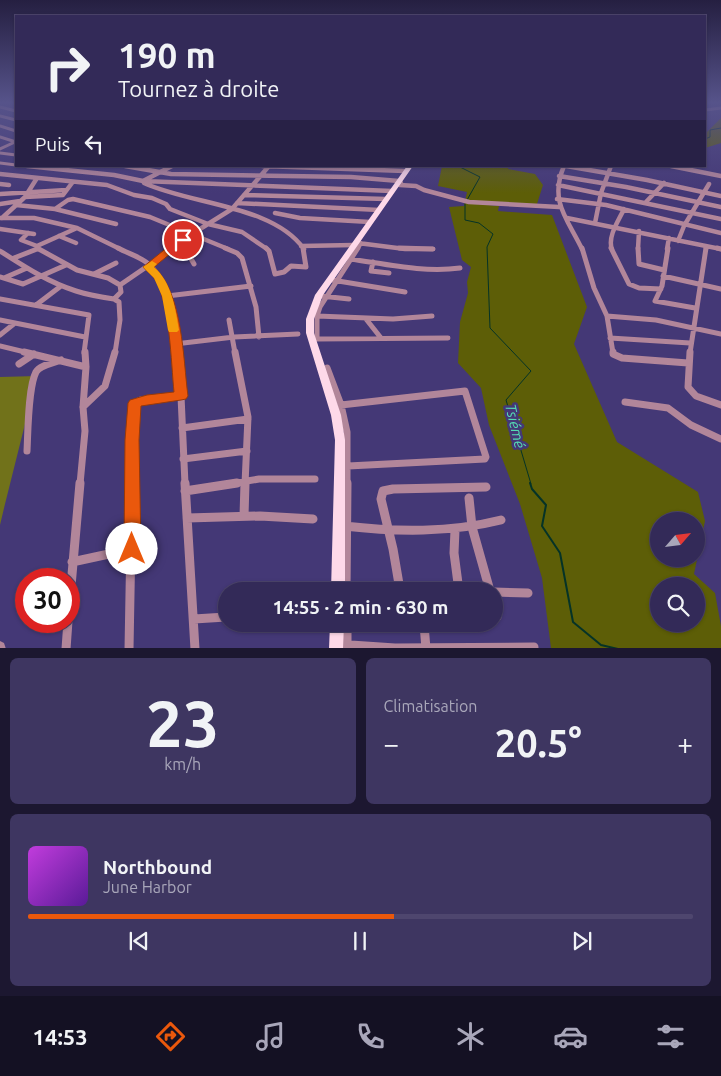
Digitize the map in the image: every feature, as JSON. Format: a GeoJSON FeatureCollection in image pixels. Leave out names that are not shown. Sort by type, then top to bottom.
{"type":"FeatureCollection","features":[{"type":"Feature","properties":{"kind":"main road"},"geometry":{"type":"LineString","coordinates":[[342,582],[341,464],[336,415],[313,348],[310,319],[322,296],[407,169]]}},
{"type":"Feature","properties":{"kind":"main road"},"geometry":{"type":"LineString","coordinates":[[339,632],[342,647]]}},
{"type":"Feature","properties":{"kind":"street"},"geometry":{"type":"LineString","coordinates":[[0,137],[15,142]]}},
{"type":"Feature","properties":{"kind":"street"},"geometry":{"type":"LineString","coordinates":[[0,151],[15,142]]}},
{"type":"Feature","properties":{"kind":"street"},"geometry":{"type":"LineString","coordinates":[[0,145],[7,146]]}},
{"type":"Feature","properties":{"kind":"street"},"geometry":{"type":"LineString","coordinates":[[0,151],[15,155]]}},
{"type":"Feature","properties":{"kind":"street"},"geometry":{"type":"LineString","coordinates":[[0,163],[15,165]]}},
{"type":"Feature","properties":{"kind":"street"},"geometry":{"type":"LineString","coordinates":[[35,167],[114,175],[143,181],[394,188]]}},
{"type":"Feature","properties":{"kind":"street"},"geometry":{"type":"LineString","coordinates":[[72,171],[78,167]]}},
{"type":"Feature","properties":{"kind":"street"},"geometry":{"type":"LineString","coordinates":[[129,167],[160,173],[352,176],[394,188]]}},
{"type":"Feature","properties":{"kind":"street"},"geometry":{"type":"LineString","coordinates":[[143,181],[170,167]]}},
{"type":"Feature","properties":{"kind":"street"},"geometry":{"type":"LineString","coordinates":[[120,285],[192,234],[232,209],[269,167],[407,169]]}},
{"type":"Feature","properties":{"kind":"street"},"geometry":{"type":"LineString","coordinates":[[564,167],[559,176],[557,199],[559,207],[583,252],[594,288],[607,316],[613,354],[619,358],[688,363]]}},
{"type":"Feature","properties":{"kind":"street"},"geometry":{"type":"LineString","coordinates":[[570,167],[664,183],[721,196]]}},
{"type":"Feature","properties":{"kind":"street"},"geometry":{"type":"LineString","coordinates":[[595,223],[598,203],[604,183],[610,174],[611,167]]}},
{"type":"Feature","properties":{"kind":"street"},"geometry":{"type":"LineString","coordinates":[[675,167],[721,176]]}},
{"type":"Feature","properties":{"kind":"street"},"geometry":{"type":"LineString","coordinates":[[25,197],[62,195],[70,182],[81,172]]}},
{"type":"Feature","properties":{"kind":"street"},"geometry":{"type":"LineString","coordinates":[[0,174],[107,185],[134,195],[152,198],[166,204],[170,209],[208,224],[227,227],[260,243],[269,251],[275,274],[284,272],[290,266],[306,266],[303,247],[300,246],[296,237],[279,226],[232,209],[193,201],[145,185],[143,181]]}},
{"type":"Feature","properties":{"kind":"street"},"geometry":{"type":"LineString","coordinates":[[559,176],[604,183],[721,207]]}},
{"type":"Feature","properties":{"kind":"street"},"geometry":{"type":"LineString","coordinates":[[1,218],[25,197],[27,191],[38,178]]}},
{"type":"Feature","properties":{"kind":"street"},"geometry":{"type":"LineString","coordinates":[[244,195],[394,188],[401,183],[400,185],[416,186],[424,190],[442,193],[469,202],[559,207]]}},
{"type":"Feature","properties":{"kind":"street"},"geometry":{"type":"LineString","coordinates":[[646,202],[664,183]]}},
{"type":"Feature","properties":{"kind":"street"},"geometry":{"type":"LineString","coordinates":[[0,184],[9,185]]}},
{"type":"Feature","properties":{"kind":"street"},"geometry":{"type":"LineString","coordinates":[[678,241],[709,184]]}},
{"type":"Feature","properties":{"kind":"street"},"geometry":{"type":"LineString","coordinates":[[558,185],[721,219]]}},
{"type":"Feature","properties":{"kind":"street"},"geometry":{"type":"LineString","coordinates":[[0,194],[66,190]]}},
{"type":"Feature","properties":{"kind":"street"},"geometry":{"type":"LineString","coordinates":[[55,210],[68,200],[73,199],[150,217],[237,253],[242,258],[258,316],[259,337]]}},
{"type":"Feature","properties":{"kind":"street"},"geometry":{"type":"LineString","coordinates":[[557,199],[598,203],[721,233]]}},
{"type":"Feature","properties":{"kind":"street"},"geometry":{"type":"LineString","coordinates":[[0,204],[21,201]]}},
{"type":"Feature","properties":{"kind":"street"},"geometry":{"type":"LineString","coordinates":[[237,202],[297,207],[378,210]]}},
{"type":"Feature","properties":{"kind":"street"},"geometry":{"type":"LineString","coordinates":[[648,214],[653,204]]}},
{"type":"Feature","properties":{"kind":"street"},"geometry":{"type":"LineString","coordinates":[[16,206],[55,210],[116,224]]}},
{"type":"Feature","properties":{"kind":"street"},"geometry":{"type":"LineString","coordinates":[[624,209],[611,237],[610,246],[629,284],[639,288],[661,289]]}},
{"type":"Feature","properties":{"kind":"street"},"geometry":{"type":"LineString","coordinates":[[275,213],[300,218],[370,222]]}},
{"type":"Feature","properties":{"kind":"street"},"geometry":{"type":"LineString","coordinates":[[1,218],[34,218],[77,228],[146,262],[148,267],[158,276],[167,296],[181,396],[188,556],[195,648]]}},
{"type":"Feature","properties":{"kind":"street"},"geometry":{"type":"LineString","coordinates":[[566,218],[639,231],[721,249]]}},
{"type":"Feature","properties":{"kind":"street"},"geometry":{"type":"LineString","coordinates":[[14,258],[77,228]]}},
{"type":"Feature","properties":{"kind":"street"},"geometry":{"type":"LineString","coordinates":[[0,230],[6,229],[34,234]]}},
{"type":"Feature","properties":{"kind":"street"},"geometry":{"type":"LineString","coordinates":[[639,231],[637,242],[639,264],[694,285],[702,284],[721,289]]}},
{"type":"Feature","properties":{"kind":"street"},"geometry":{"type":"LineString","coordinates":[[28,233],[20,240],[77,270],[108,278],[120,285]]}},
{"type":"Feature","properties":{"kind":"street"},"geometry":{"type":"LineString","coordinates":[[60,236],[76,244]]}},
{"type":"Feature","properties":{"kind":"street"},"geometry":{"type":"LineString","coordinates":[[669,238],[661,289],[656,302],[695,308]]}},
{"type":"Feature","properties":{"kind":"street"},"geometry":{"type":"LineString","coordinates":[[300,246],[357,244],[405,249],[433,249]]}},
{"type":"Feature","properties":{"kind":"street"},"geometry":{"type":"LineString","coordinates":[[357,244],[350,259],[333,280],[405,292]]}},
{"type":"Feature","properties":{"kind":"street"},"geometry":{"type":"LineString","coordinates":[[706,246],[702,284],[692,327],[688,363],[688,387],[690,392],[721,405]]}},
{"type":"Feature","properties":{"kind":"street"},"geometry":{"type":"LineString","coordinates":[[174,247],[190,257],[194,264]]}},
{"type":"Feature","properties":{"kind":"street"},"geometry":{"type":"LineString","coordinates":[[0,251],[14,258],[40,277],[78,292],[114,299],[119,302],[121,316],[110,372],[106,383],[99,393],[83,407]]}},
{"type":"Feature","properties":{"kind":"street"},"geometry":{"type":"LineString","coordinates":[[350,259],[429,269],[460,268]]}},
{"type":"Feature","properties":{"kind":"street"},"geometry":{"type":"LineString","coordinates":[[373,262],[371,271],[389,273]]}},
{"type":"Feature","properties":{"kind":"street"},"geometry":{"type":"LineString","coordinates":[[94,274],[116,263]]}},
{"type":"Feature","properties":{"kind":"street"},"geometry":{"type":"LineString","coordinates":[[2,278],[23,284],[66,265]]}},
{"type":"Feature","properties":{"kind":"street"},"geometry":{"type":"LineString","coordinates":[[2,278],[27,268]]}},
{"type":"Feature","properties":{"kind":"street"},"geometry":{"type":"LineString","coordinates":[[114,299],[121,292],[120,285]]}},
{"type":"Feature","properties":{"kind":"street"},"geometry":{"type":"LineString","coordinates":[[36,305],[61,286]]}},
{"type":"Feature","properties":{"kind":"street"},"geometry":{"type":"LineString","coordinates":[[167,296],[250,286]]}},
{"type":"Feature","properties":{"kind":"street"},"geometry":{"type":"LineString","coordinates":[[349,299],[322,296],[317,316],[318,340],[448,338]]}},
{"type":"Feature","properties":{"kind":"street"},"geometry":{"type":"LineString","coordinates":[[0,299],[89,315],[85,337],[86,367],[83,407],[85,431],[72,568]]}},
{"type":"Feature","properties":{"kind":"street"},"geometry":{"type":"LineString","coordinates":[[317,316],[366,318],[432,316]]}},
{"type":"Feature","properties":{"kind":"street"},"geometry":{"type":"LineString","coordinates":[[607,316],[650,319],[721,334]]}},
{"type":"Feature","properties":{"kind":"street"},"geometry":{"type":"LineString","coordinates":[[366,318],[381,338]]}},
{"type":"Feature","properties":{"kind":"street"},"geometry":{"type":"LineString","coordinates":[[0,320],[85,337]]}},
{"type":"Feature","properties":{"kind":"street"},"geometry":{"type":"LineString","coordinates":[[229,320],[234,337],[248,419],[244,516]]}},
{"type":"Feature","properties":{"kind":"street"},"geometry":{"type":"LineString","coordinates":[[0,335],[15,324]]}},
{"type":"Feature","properties":{"kind":"street"},"geometry":{"type":"LineString","coordinates":[[175,344],[234,337],[298,334]]}},
{"type":"Feature","properties":{"kind":"street"},"geometry":{"type":"LineString","coordinates":[[610,338],[690,343]]}},
{"type":"Feature","properties":{"kind":"street"},"geometry":{"type":"LineString","coordinates":[[0,346],[86,367]]}},
{"type":"Feature","properties":{"kind":"street"},"geometry":{"type":"LineString","coordinates":[[19,364],[34,354]]}},
{"type":"Feature","properties":{"kind":"street"},"geometry":{"type":"LineString","coordinates":[[26,451],[29,404],[36,372],[40,368],[61,360]]}},
{"type":"Feature","properties":{"kind":"street"},"geometry":{"type":"LineString","coordinates":[[327,368],[341,405],[347,432],[348,466],[342,525],[389,530],[455,530],[501,520]]}},
{"type":"Feature","properties":{"kind":"street"},"geometry":{"type":"LineString","coordinates":[[341,405],[465,391],[474,414],[486,457],[485,459],[442,462],[348,466]]}},
{"type":"Feature","properties":{"kind":"street"},"geometry":{"type":"LineString","coordinates":[[129,648],[132,549],[132,440],[135,403],[181,396]]}},
{"type":"Feature","properties":{"kind":"street"},"geometry":{"type":"LineString","coordinates":[[625,402],[668,408],[691,425],[721,439]]}},
{"type":"Feature","properties":{"kind":"street"},"geometry":{"type":"LineString","coordinates":[[182,428],[248,419]]}},
{"type":"Feature","properties":{"kind":"street"},"geometry":{"type":"LineString","coordinates":[[183,459],[247,451]]}},
{"type":"Feature","properties":{"kind":"street"},"geometry":{"type":"LineString","coordinates":[[185,491],[259,479],[316,479]]}},
{"type":"Feature","properties":{"kind":"street"},"geometry":{"type":"LineString","coordinates":[[399,582],[381,495],[387,490],[450,486],[486,487]]}},
{"type":"Feature","properties":{"kind":"street"},"geometry":{"type":"LineString","coordinates":[[469,498],[472,526],[488,582]]}},
{"type":"Feature","properties":{"kind":"street"},"geometry":{"type":"LineString","coordinates":[[187,518],[244,516],[313,518]]}},
{"type":"Feature","properties":{"kind":"street"},"geometry":{"type":"LineString","coordinates":[[455,530],[454,553],[458,582]]}},
{"type":"Feature","properties":{"kind":"street"},"geometry":{"type":"LineString","coordinates":[[72,562],[132,549]]}},
{"type":"Feature","properties":{"kind":"street"},"geometry":{"type":"LineString","coordinates":[[503,592],[528,593]]}},
{"type":"Feature","properties":{"kind":"street"},"geometry":{"type":"LineString","coordinates":[[194,619],[218,618]]}},
{"type":"Feature","properties":{"kind":"street"},"geometry":{"type":"LineString","coordinates":[[345,632],[342,647],[534,647]]}},
{"type":"Feature","properties":{"kind":"street"},"geometry":{"type":"LineString","coordinates":[[425,632],[426,648]]}},
{"type":"Feature","properties":{"kind":"street"},"geometry":{"type":"LineString","coordinates":[[66,648],[67,633]]}},
{"type":"Feature","properties":{"kind":"shaded area"},"geometry":{"type":"Polygon","coordinates":[[[721,132],[721,143],[706,148],[706,133],[721,132]]]}},
{"type":"Feature","properties":{"kind":"shaded area"},"geometry":{"type":"Polygon","coordinates":[[[442,167],[509,167],[508,169],[535,174],[543,185],[537,204],[486,203],[499,206],[498,211],[552,215],[587,307],[574,344],[617,442],[698,492],[703,512],[650,512],[650,568],[695,568],[694,574],[697,577],[650,577],[650,632],[705,632],[705,584],[715,593],[721,626],[721,648],[551,648],[542,578],[520,504],[489,425],[481,388],[458,363],[460,322],[468,293],[467,282],[471,267],[462,260],[449,207],[464,206],[467,192],[438,186],[442,167]]]}},
{"type":"Feature","properties":{"kind":"shaded area"},"geometry":{"type":"Polygon","coordinates":[[[37,376],[5,504],[0,525],[0,377],[37,376]]]}},
{"type":"Feature","properties":{"kind":"waterway"},"geometry":{"type":"LineString","coordinates":[[706,139],[710,137],[710,132]]}},
{"type":"Feature","properties":{"kind":"waterway","name":"Tsiémé"},"geometry":{"type":"LineString","coordinates":[[460,167],[480,177],[467,200]]}},
{"type":"Feature","properties":{"kind":"waterway","name":"Tsiémé"},"geometry":{"type":"LineString","coordinates":[[465,204],[465,220],[479,223],[493,234],[487,247],[490,328],[531,371],[506,400],[531,484]]}},
{"type":"Feature","properties":{"kind":"waterway","name":"Tsiémé"},"geometry":{"type":"LineString","coordinates":[[530,483],[532,489],[546,505],[542,526],[560,553],[573,622],[601,645],[614,648]]}},
{"type":"Feature","properties":{"kind":"slow traffic"},"geometry":{"type":"LineString","coordinates":[[152,264],[148,267],[158,276],[167,296],[173,330]]}},
{"type":"Feature","properties":{"kind":"route"},"geometry":{"type":"LineString","coordinates":[[132,549],[132,440],[135,403],[141,400],[181,396],[175,337],[167,296],[158,276],[148,267],[183,240]]}}]}
